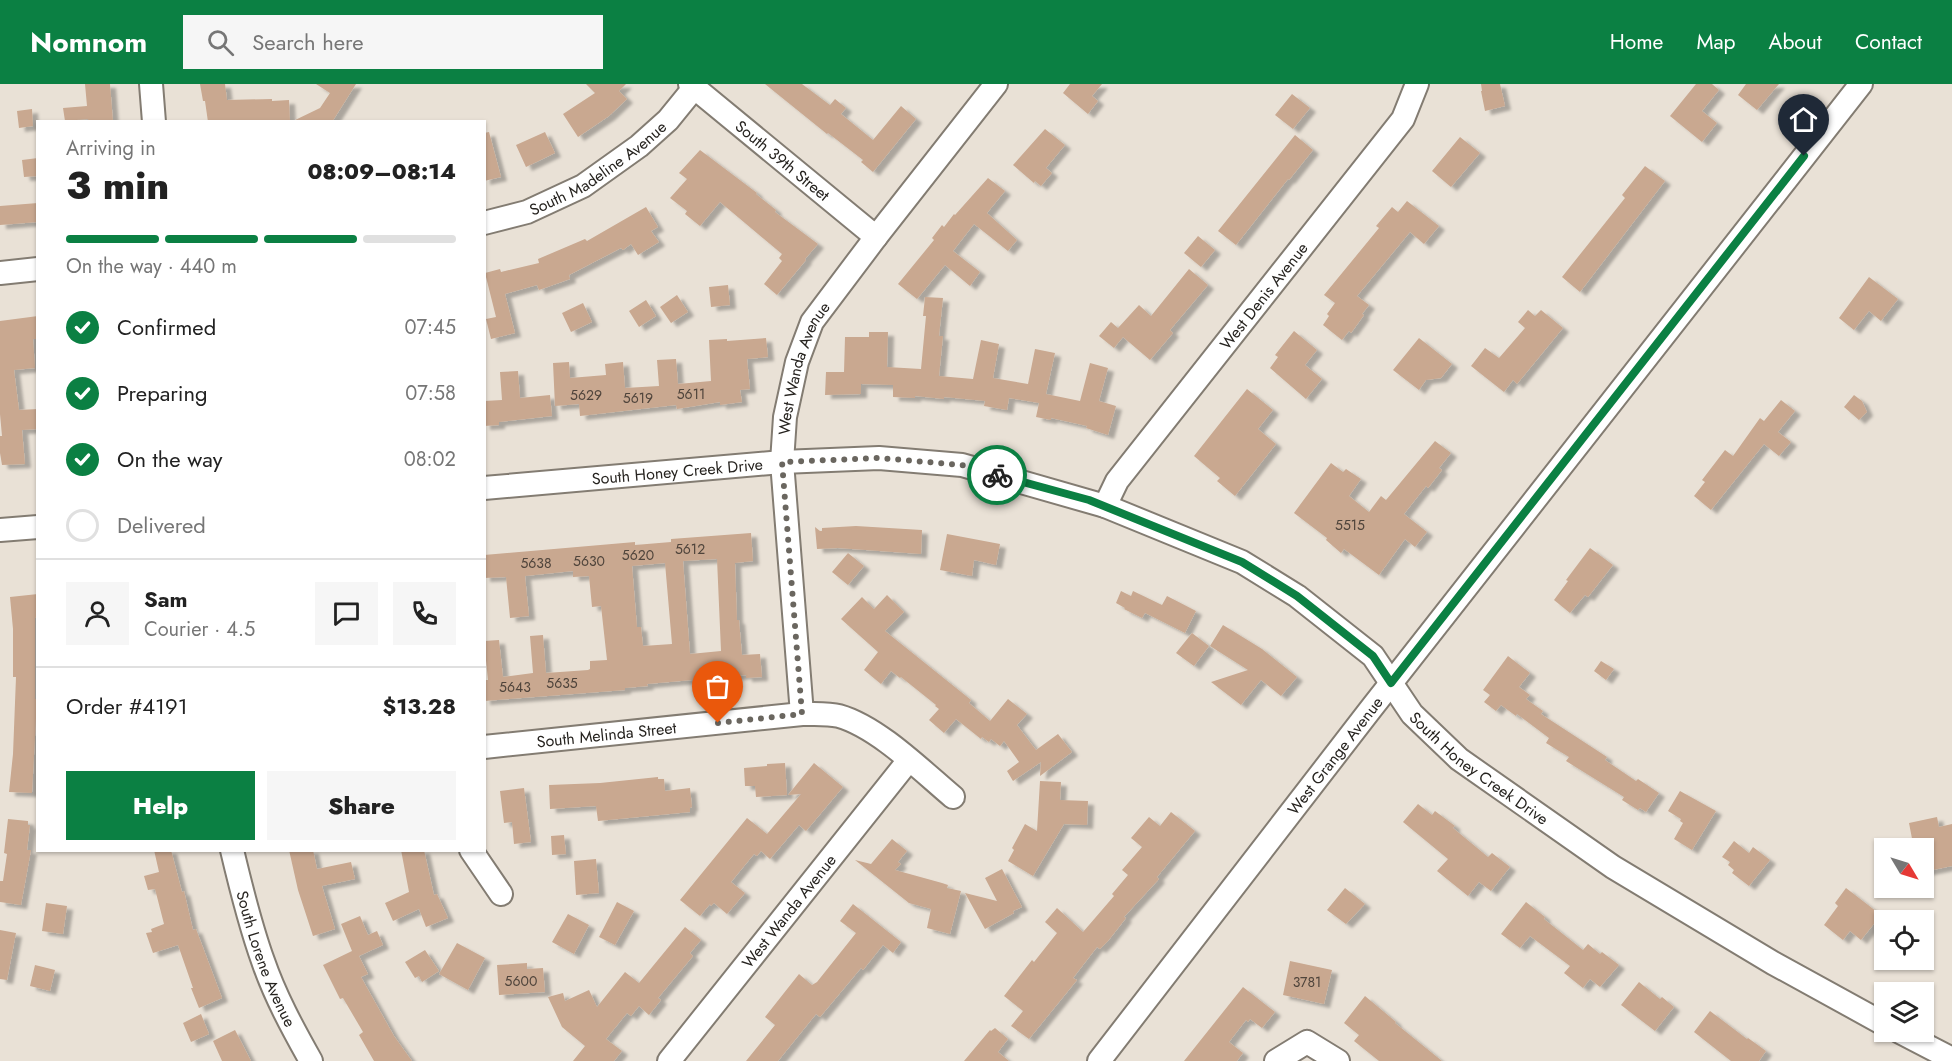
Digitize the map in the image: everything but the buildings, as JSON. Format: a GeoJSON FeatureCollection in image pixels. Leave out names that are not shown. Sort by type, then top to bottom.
{"type":"FeatureCollection","features":[{"type":"Feature","properties":{"kind":"street"},"geometry":{"type":"LineString","coordinates":[[151,84],[154,120]]}},
{"type":"Feature","properties":{"kind":"street","name":"West Wanda Avenue"},"geometry":{"type":"LineString","coordinates":[[802,714],[782,462],[785,417],[795,373],[812,322],[996,84]]}},
{"type":"Feature","properties":{"kind":"street","name":"West Denis Avenue"},"geometry":{"type":"LineString","coordinates":[[1105,506],[1117,481],[1403,119],[1417,84]]}},
{"type":"Feature","properties":{"kind":"street","name":"West Grange Avenue"},"geometry":{"type":"LineString","coordinates":[[1099,1061],[1391,683],[1861,84]]}},
{"type":"Feature","properties":{"kind":"street","name":"South 39th Street"},"geometry":{"type":"LineString","coordinates":[[692,86],[876,237]]}},
{"type":"Feature","properties":{"kind":"street","name":"South Madeline Avenue"},"geometry":{"type":"LineString","coordinates":[[486,222],[527,212],[583,186],[646,140],[668,120],[692,86]]}},
{"type":"Feature","properties":{"kind":"street"},"geometry":{"type":"LineString","coordinates":[[0,273],[36,269]]}},
{"type":"Feature","properties":{"kind":"street","name":"South Honey Creek Drive"},"geometry":{"type":"LineString","coordinates":[[486,489],[782,462],[879,458],[962,465],[1105,506],[1242,562],[1288,590],[1373,656],[1412,714],[1458,759],[1613,867],[1773,963],[1874,1019]]}},
{"type":"Feature","properties":{"kind":"street"},"geometry":{"type":"LineString","coordinates":[[0,530],[36,527]]}},
{"type":"Feature","properties":{"kind":"street","name":"South Melinda Street"},"geometry":{"type":"LineString","coordinates":[[486,747],[802,714],[838,715],[860,725],[909,760],[953,797]]}},
{"type":"Feature","properties":{"kind":"street","name":"West Wanda Avenue"},"geometry":{"type":"LineString","coordinates":[[669,1061],[909,760]]}},
{"type":"Feature","properties":{"kind":"street","name":"South Lorene Avenue"},"geometry":{"type":"LineString","coordinates":[[232,852],[244,901],[263,963],[292,1028],[311,1061]]}},
{"type":"Feature","properties":{"kind":"street"},"geometry":{"type":"LineString","coordinates":[[472,852],[501,894]]}},
{"type":"Feature","properties":{"kind":"street"},"geometry":{"type":"LineString","coordinates":[[1276,1061],[1307,1042],[1338,1061]]}},
{"type":"Feature","properties":{"kind":"street"},"geometry":{"type":"LineString","coordinates":[[1919,1042],[1952,1059]]}},
{"type":"Feature","properties":{"kind":"way so far"},"geometry":{"type":"LineString","coordinates":[[718,723],[802,714],[782,462],[879,458],[962,465],[997,475]]}},
{"type":"Feature","properties":{"kind":"route"},"geometry":{"type":"LineString","coordinates":[[997,475],[1089,500],[1242,562],[1297,596],[1373,656],[1391,683],[1804,156]]}}]}
